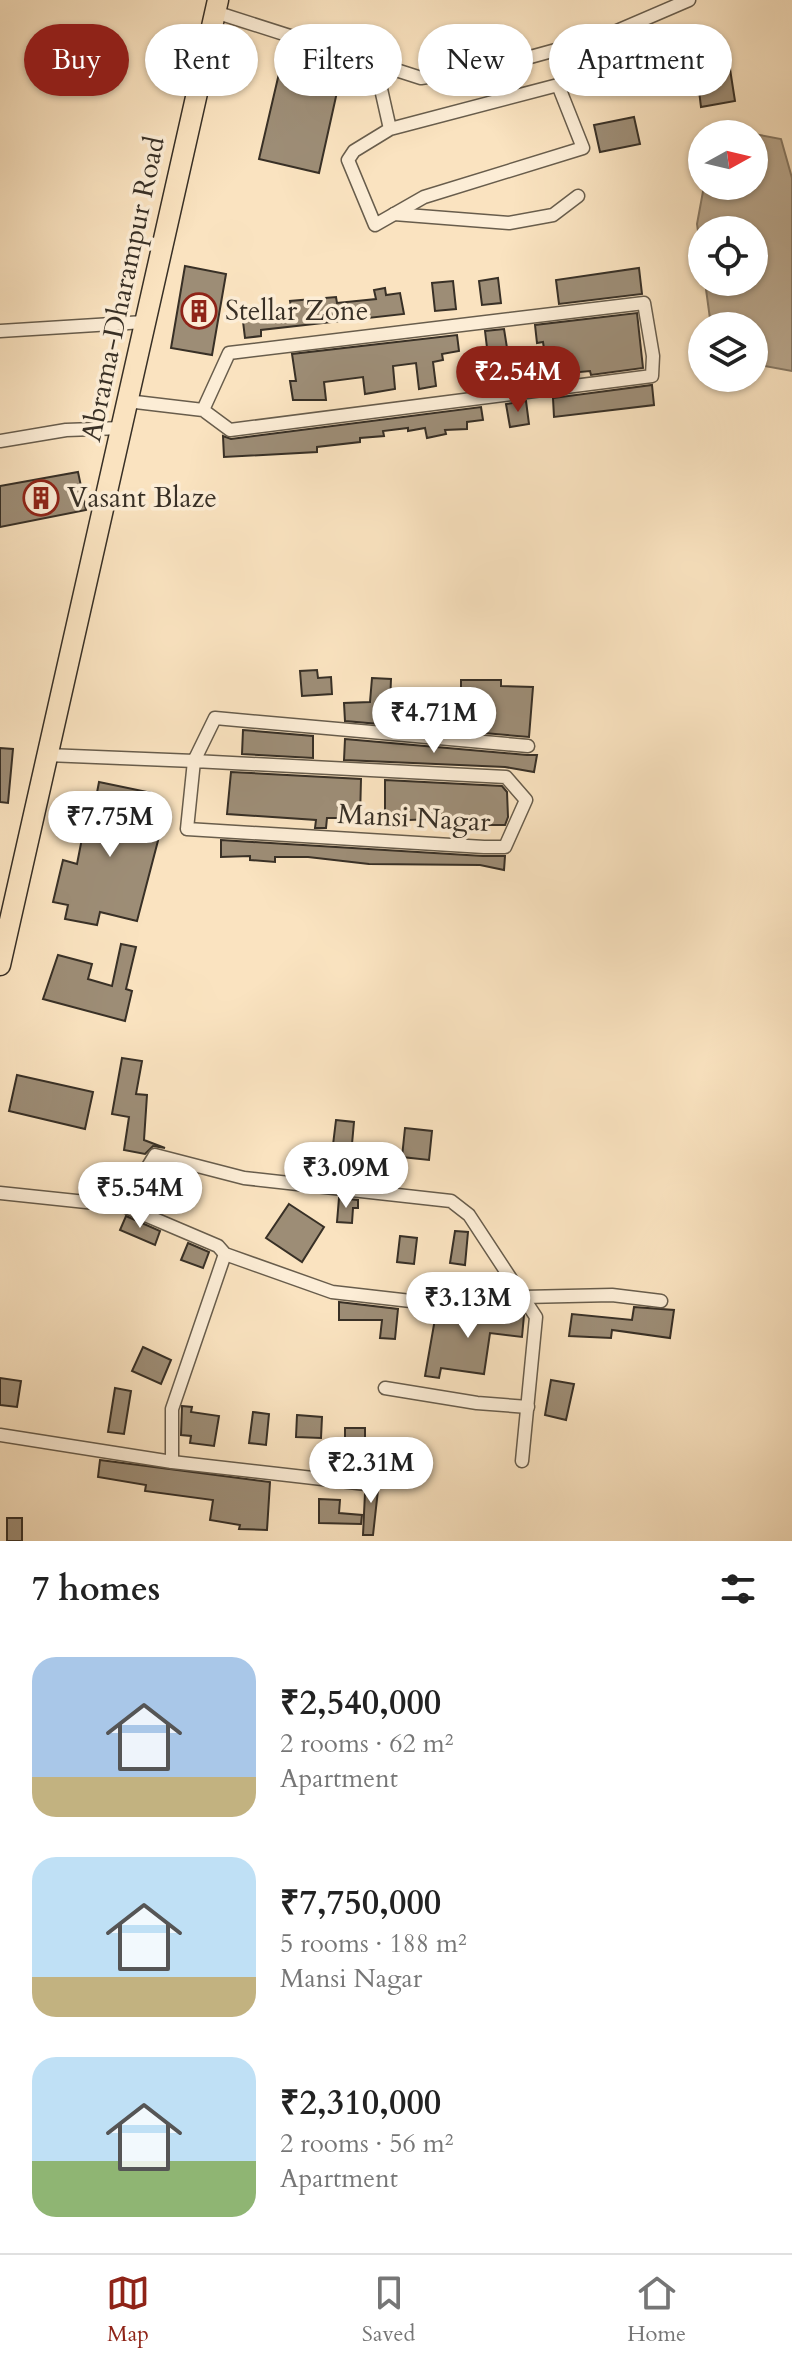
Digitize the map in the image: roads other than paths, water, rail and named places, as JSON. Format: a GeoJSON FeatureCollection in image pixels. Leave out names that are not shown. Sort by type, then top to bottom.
{"type":"FeatureCollection","features":[{"type":"Feature","properties":{"kind":"main road","name":"Abrama-Dharampur Road"},"geometry":{"type":"LineString","coordinates":[[0,965],[216,6]]}},
{"type":"Feature","properties":{"kind":"street"},"geometry":{"type":"LineString","coordinates":[[402,72],[421,78],[494,67],[603,37],[689,0]]}},
{"type":"Feature","properties":{"kind":"street"},"geometry":{"type":"LineString","coordinates":[[216,6],[274,27]]}},
{"type":"Feature","properties":{"kind":"street"},"geometry":{"type":"LineString","coordinates":[[558,85],[583,148],[424,197],[375,225],[348,160],[354,151],[390,129],[558,85]]}},
{"type":"Feature","properties":{"kind":"street"},"geometry":{"type":"LineString","coordinates":[[383,96],[390,129]]}},
{"type":"Feature","properties":{"kind":"street"},"geometry":{"type":"LineString","coordinates":[[394,214],[509,223],[553,215],[578,196]]}},
{"type":"Feature","properties":{"kind":"street"},"geometry":{"type":"LineString","coordinates":[[127,401],[203,410],[230,430],[652,376],[653,356],[648,320],[644,303],[229,353],[203,410]]}},
{"type":"Feature","properties":{"kind":"street"},"geometry":{"type":"LineString","coordinates":[[0,331],[144,322]]}},
{"type":"Feature","properties":{"kind":"street"},"geometry":{"type":"LineString","coordinates":[[0,441],[66,430],[122,428]]}},
{"type":"Feature","properties":{"kind":"street","name":"Mansi Nagar"},"geometry":{"type":"LineString","coordinates":[[47,755],[194,761],[506,777],[526,800],[505,847],[187,829],[194,761],[215,718],[528,746]]}},
{"type":"Feature","properties":{"kind":"street"},"geometry":{"type":"LineString","coordinates":[[124,1206],[155,1155],[244,1178],[451,1201],[469,1215],[536,1317],[522,1461]]}},
{"type":"Feature","properties":{"kind":"street"},"geometry":{"type":"LineString","coordinates":[[0,1193],[124,1206],[218,1246],[225,1254],[332,1292],[472,1308],[524,1297],[612,1295],[661,1301]]}},
{"type":"Feature","properties":{"kind":"street"},"geometry":{"type":"LineString","coordinates":[[172,1462],[172,1409],[225,1254]]}},
{"type":"Feature","properties":{"kind":"street"},"geometry":{"type":"LineString","coordinates":[[385,1388],[477,1403],[528,1407]]}},
{"type":"Feature","properties":{"kind":"street"},"geometry":{"type":"LineString","coordinates":[[0,1435],[172,1462],[366,1484]]}},
{"type":"Feature","properties":{"kind":"place","name":"Stellar Zone"},"geometry":{"type":"Point","coordinates":[199,311]}},
{"type":"Feature","properties":{"kind":"place","name":"Vasant Blaze"},"geometry":{"type":"Point","coordinates":[41,498]}}]}
